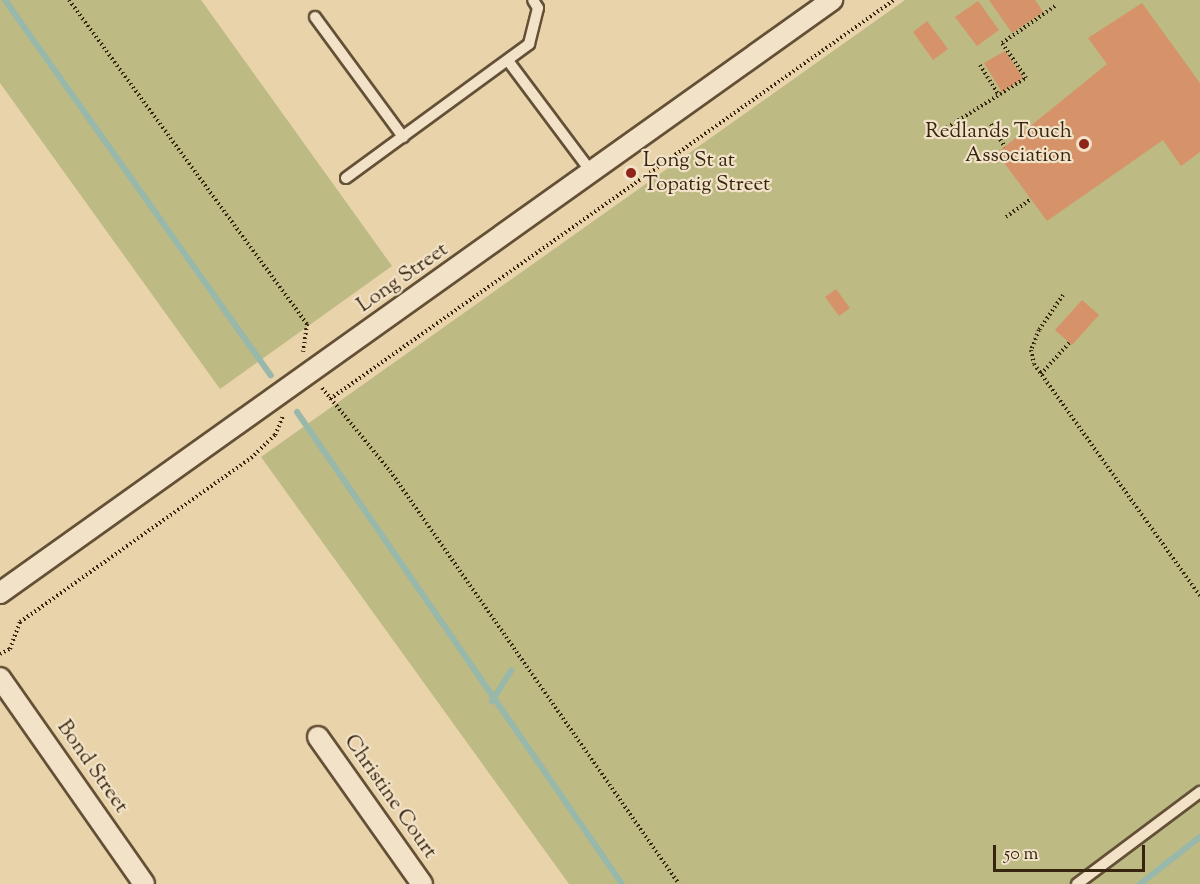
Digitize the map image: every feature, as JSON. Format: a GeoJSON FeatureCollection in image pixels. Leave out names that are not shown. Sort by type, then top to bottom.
{"type":"FeatureCollection","features":[{"type":"Feature","properties":{"kind":"street","name":"Long Street"},"geometry":{"type":"LineString","coordinates":[[0,593],[832,0]]}},
{"type":"Feature","properties":{"kind":"street","name":"Bond Street"},"geometry":{"type":"LineString","coordinates":[[0,678],[144,884]]}},
{"type":"Feature","properties":{"kind":"street","name":"Christine Court"},"geometry":{"type":"LineString","coordinates":[[318,737],[422,884]]}},
{"type":"Feature","properties":{"kind":"lane"},"geometry":{"type":"LineString","coordinates":[[346,178],[509,62],[529,44],[538,8],[533,0]]}},
{"type":"Feature","properties":{"kind":"lane"},"geometry":{"type":"LineString","coordinates":[[315,17],[404,137]]}},
{"type":"Feature","properties":{"kind":"lane"},"geometry":{"type":"LineString","coordinates":[[509,62],[592,173]]}},
{"type":"Feature","properties":{"kind":"lane"},"geometry":{"type":"LineString","coordinates":[[1077,884],[1200,792]]}},
{"type":"Feature","properties":{"kind":"path"},"geometry":{"type":"LineString","coordinates":[[69,0],[307,324],[301,358]]}},
{"type":"Feature","properties":{"kind":"path"},"geometry":{"type":"LineString","coordinates":[[330,399],[894,0]]}},
{"type":"Feature","properties":{"kind":"path"},"geometry":{"type":"LineString","coordinates":[[943,130],[1026,78],[1002,43],[1055,6]]}},
{"type":"Feature","properties":{"kind":"path"},"geometry":{"type":"LineString","coordinates":[[980,65],[999,95]]}},
{"type":"Feature","properties":{"kind":"path"},"geometry":{"type":"LineString","coordinates":[[991,124],[1005,147]]}},
{"type":"Feature","properties":{"kind":"path"},"geometry":{"type":"LineString","coordinates":[[1006,217],[1031,199]]}},
{"type":"Feature","properties":{"kind":"path"},"geometry":{"type":"LineString","coordinates":[[1063,295],[1031,350],[1041,374],[1200,596]]}},
{"type":"Feature","properties":{"kind":"path"},"geometry":{"type":"LineString","coordinates":[[1041,374],[1069,343]]}},
{"type":"Feature","properties":{"kind":"path"},"geometry":{"type":"LineString","coordinates":[[312,393],[321,386],[390,471],[679,884]]}},
{"type":"Feature","properties":{"kind":"path"},"geometry":{"type":"LineString","coordinates":[[0,654],[10,649],[20,622],[251,458],[293,407]]}},
{"type":"Feature","properties":{"kind":"shaded area"},"geometry":{"type":"Polygon","coordinates":[[[0,0],[201,0],[392,266],[220,389],[0,83],[0,0]]]}},
{"type":"Feature","properties":{"kind":"shaded area"},"geometry":{"type":"Polygon","coordinates":[[[905,0],[1200,0],[1200,884],[569,884],[261,457],[905,0]]]}},
{"type":"Feature","properties":{"kind":"building"},"geometry":{"type":"Polygon","coordinates":[[[989,0],[1035,0],[1043,12],[1012,33],[989,0]]]}},
{"type":"Feature","properties":{"kind":"building"},"geometry":{"type":"Polygon","coordinates":[[[978,1],[999,30],[977,46],[955,17],[978,1]]]}},
{"type":"Feature","properties":{"kind":"building"},"geometry":{"type":"Polygon","coordinates":[[[1142,3],[1200,83],[1200,152],[1181,166],[1163,140],[1047,221],[997,153],[1107,64],[1088,38],[1142,3]]]}},
{"type":"Feature","properties":{"kind":"building"},"geometry":{"type":"Polygon","coordinates":[[[927,21],[948,49],[933,60],[913,32],[927,21]]]}},
{"type":"Feature","properties":{"kind":"building"},"geometry":{"type":"Polygon","coordinates":[[[1005,51],[1023,78],[1002,92],[984,63],[1005,51]]]}},
{"type":"Feature","properties":{"kind":"building"},"geometry":{"type":"Polygon","coordinates":[[[836,289],[850,308],[839,316],[825,297],[836,289]]]}},
{"type":"Feature","properties":{"kind":"building"},"geometry":{"type":"Polygon","coordinates":[[[1082,300],[1099,315],[1072,345],[1055,330],[1082,300]]]}},
{"type":"Feature","properties":{"kind":"waterway"},"geometry":{"type":"LineString","coordinates":[[5,0],[271,375]]}},
{"type":"Feature","properties":{"kind":"waterway"},"geometry":{"type":"LineString","coordinates":[[297,412],[622,884]]}},
{"type":"Feature","properties":{"kind":"waterway"},"geometry":{"type":"LineString","coordinates":[[492,701],[511,670]]}},
{"type":"Feature","properties":{"kind":"waterway"},"geometry":{"type":"LineString","coordinates":[[1140,884],[1200,837]]}},
{"type":"Feature","properties":{"kind":"place","name":"Redlands Touch Association"},"geometry":{"type":"Point","coordinates":[1084,144]}},
{"type":"Feature","properties":{"kind":"place","name":"Long St at Topatig Street"},"geometry":{"type":"Point","coordinates":[631,173]}}]}
